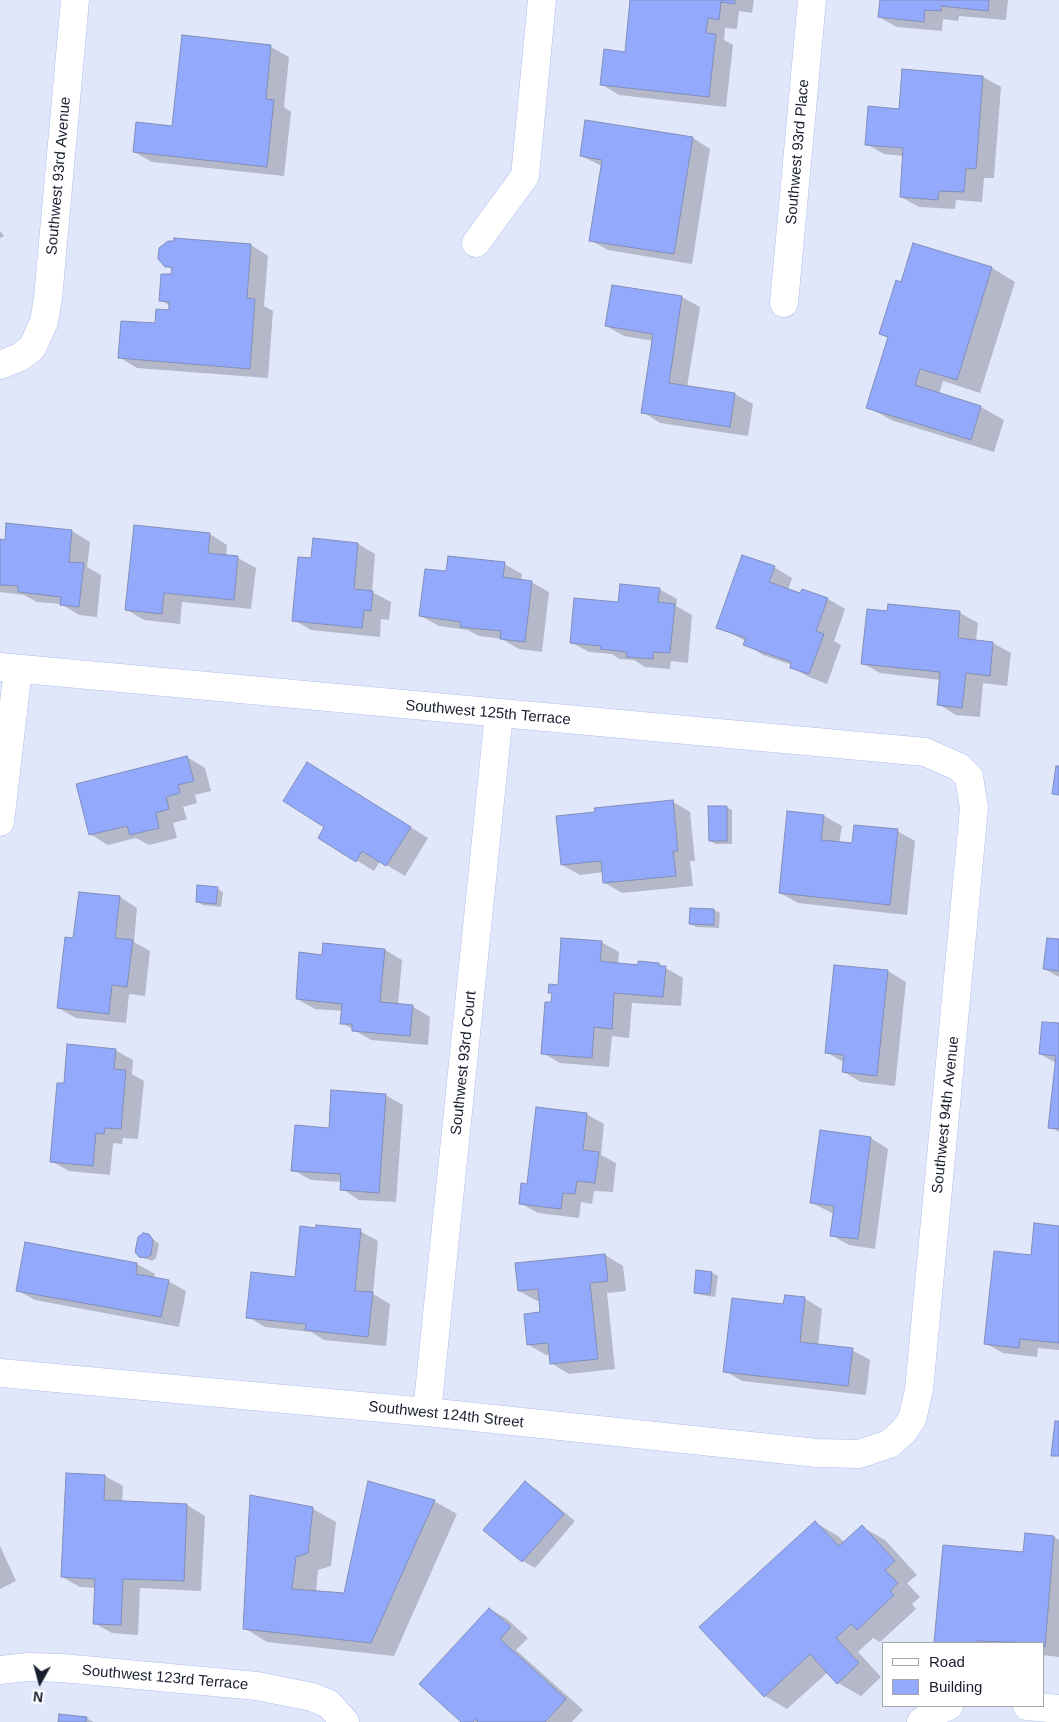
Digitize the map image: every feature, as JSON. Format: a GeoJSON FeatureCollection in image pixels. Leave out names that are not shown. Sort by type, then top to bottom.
{"type":"FeatureCollection","features":[{"type":"Feature","properties":{"kind":"street","name":"Southwest 93rd Avenue"},"geometry":{"type":"LineString","coordinates":[[0,365],[20,357],[32,348],[44,322],[48,298],[75,0]]}},
{"type":"Feature","properties":{"kind":"street"},"geometry":{"type":"LineString","coordinates":[[476,243],[525,176],[542,0]]}},
{"type":"Feature","properties":{"kind":"street","name":"Southwest 93rd Place"},"geometry":{"type":"LineString","coordinates":[[784,303],[812,0]]}},
{"type":"Feature","properties":{"kind":"street"},"geometry":{"type":"LineString","coordinates":[[0,822],[9,668]]}},
{"type":"Feature","properties":{"kind":"street","name":"Southwest 125th Terrace"},"geometry":{"type":"LineString","coordinates":[[9,668],[925,752],[959,767],[969,777]]}},
{"type":"Feature","properties":{"kind":"street","name":"Southwest 93rd Court"},"geometry":{"type":"LineString","coordinates":[[427,1412],[500,714]]}},
{"type":"Feature","properties":{"kind":"street","name":"Southwest 94th Avenue"},"geometry":{"type":"LineString","coordinates":[[889,1444],[903,1432],[912,1419],[919,1390],[973,832],[974,808],[969,777]]}},
{"type":"Feature","properties":{"kind":"street","name":"Southwest 124th Street"},"geometry":{"type":"LineString","coordinates":[[0,1373],[427,1412],[840,1455],[859,1454],[889,1444]]}},
{"type":"Feature","properties":{"kind":"street","name":"Southwest 123rd Terrace"},"geometry":{"type":"LineString","coordinates":[[0,1670],[28,1667],[62,1668],[257,1686],[312,1697],[337,1713]]}},
{"type":"Feature","properties":{"kind":"street"},"geometry":{"type":"LineString","coordinates":[[921,1722],[934,1712],[946,1707]]}},
{"type":"Feature","properties":{"kind":"street"},"geometry":{"type":"LineString","coordinates":[[1038,1707],[1059,1709]]}},
{"type":"Feature","properties":{"kind":"building"},"geometry":{"type":"Polygon","coordinates":[[[630,0],[735,0],[735,4],[721,2],[719,20],[708,18],[706,33],[716,34],[709,97],[600,85],[604,49],[625,52],[630,0]]]}},
{"type":"Feature","properties":{"kind":"building"},"geometry":{"type":"Polygon","coordinates":[[[880,0],[989,0],[988,11],[941,6],[941,11],[925,10],[924,22],[878,17],[880,0]]]}},
{"type":"Feature","properties":{"kind":"building"},"geometry":{"type":"Polygon","coordinates":[[[182,35],[271,45],[266,99],[274,100],[267,167],[133,152],[136,122],[172,126],[182,35]]]}},
{"type":"Feature","properties":{"kind":"building"},"geometry":{"type":"Polygon","coordinates":[[[902,69],[983,76],[976,169],[966,168],[964,192],[939,191],[938,200],[900,197],[903,148],[865,145],[868,106],[899,109],[902,69]]]}},
{"type":"Feature","properties":{"kind":"building"},"geometry":{"type":"Polygon","coordinates":[[[585,120],[693,137],[674,254],[589,241],[602,160],[580,156],[585,120]]]}},
{"type":"Feature","properties":{"kind":"building"},"geometry":{"type":"Polygon","coordinates":[[[174,238],[251,244],[247,298],[255,299],[250,369],[118,358],[121,321],[155,323],[156,309],[169,310],[169,302],[159,301],[161,274],[171,274],[172,267],[165,267],[158,259],[159,248],[168,241],[174,241],[174,238]]]}},
{"type":"Feature","properties":{"kind":"building"},"geometry":{"type":"Polygon","coordinates":[[[913,243],[992,267],[957,380],[920,369],[915,385],[981,406],[971,440],[866,408],[888,337],[879,334],[896,280],[901,282],[913,243]]]}},
{"type":"Feature","properties":{"kind":"building"},"geometry":{"type":"Polygon","coordinates":[[[612,285],[682,296],[669,383],[735,393],[730,427],[641,413],[653,334],[605,326],[612,285]]]}},
{"type":"Feature","properties":{"kind":"building"},"geometry":{"type":"Polygon","coordinates":[[[6,523],[72,530],[69,562],[84,563],[79,607],[60,605],[61,597],[18,592],[18,586],[0,585],[0,539],[5,540],[6,523]]]}},
{"type":"Feature","properties":{"kind":"building"},"geometry":{"type":"Polygon","coordinates":[[[134,525],[210,533],[208,553],[238,556],[234,600],[164,593],[162,614],[125,610],[134,525]]]}},
{"type":"Feature","properties":{"kind":"building"},"geometry":{"type":"Polygon","coordinates":[[[313,538],[358,543],[354,589],[373,591],[371,611],[364,610],[362,628],[292,621],[298,557],[311,558],[313,538]]]}},
{"type":"Feature","properties":{"kind":"building"},"geometry":{"type":"Polygon","coordinates":[[[742,555],[775,566],[769,582],[800,593],[802,589],[828,598],[816,631],[824,634],[809,674],[790,668],[791,662],[743,645],[746,638],[716,628],[742,555]]]}},
{"type":"Feature","properties":{"kind":"building"},"geometry":{"type":"Polygon","coordinates":[[[448,556],[505,562],[503,577],[532,581],[525,642],[500,639],[501,631],[460,627],[461,622],[419,616],[425,569],[446,571],[448,556]]]}},
{"type":"Feature","properties":{"kind":"building"},"geometry":{"type":"Polygon","coordinates":[[[620,584],[660,588],[658,602],[675,604],[670,653],[653,652],[653,659],[626,657],[627,652],[600,649],[601,646],[570,643],[574,598],[618,602],[620,584]]]}},
{"type":"Feature","properties":{"kind":"building"},"geometry":{"type":"Polygon","coordinates":[[[888,604],[960,611],[958,638],[993,642],[990,676],[966,673],[962,708],[937,705],[940,672],[861,664],[867,609],[887,611],[888,604]]]}},
{"type":"Feature","properties":{"kind":"building"},"geometry":{"type":"Polygon","coordinates":[[[187,756],[194,781],[178,785],[180,793],[166,797],[169,809],[156,813],[159,828],[130,835],[127,826],[89,835],[76,784],[187,756]]]}},
{"type":"Feature","properties":{"kind":"building"},"geometry":{"type":"Polygon","coordinates":[[[307,762],[411,827],[386,866],[362,851],[356,862],[318,838],[324,827],[283,801],[307,762]]]}},
{"type":"Feature","properties":{"kind":"building"},"geometry":{"type":"Polygon","coordinates":[[[1056,766],[1059,766],[1059,795],[1052,794],[1056,766]]]}},
{"type":"Feature","properties":{"kind":"building"},"geometry":{"type":"Polygon","coordinates":[[[673,800],[678,851],[673,851],[676,876],[603,883],[601,861],[561,865],[556,816],[595,812],[594,808],[673,800]]]}},
{"type":"Feature","properties":{"kind":"building"},"geometry":{"type":"Polygon","coordinates":[[[708,806],[727,806],[727,841],[709,841],[708,806]]]}},
{"type":"Feature","properties":{"kind":"building"},"geometry":{"type":"Polygon","coordinates":[[[787,811],[824,815],[821,840],[852,843],[854,825],[898,829],[890,905],[779,893],[787,811]]]}},
{"type":"Feature","properties":{"kind":"building"},"geometry":{"type":"Polygon","coordinates":[[[197,885],[218,887],[216,904],[196,902],[197,885]]]}},
{"type":"Feature","properties":{"kind":"building"},"geometry":{"type":"Polygon","coordinates":[[[79,892],[120,896],[115,938],[133,940],[127,987],[112,985],[109,1014],[57,1008],[65,937],[73,938],[79,892]]]}},
{"type":"Feature","properties":{"kind":"building"},"geometry":{"type":"Polygon","coordinates":[[[690,908],[714,909],[714,925],[689,924],[690,908]]]}},
{"type":"Feature","properties":{"kind":"building"},"geometry":{"type":"Polygon","coordinates":[[[561,938],[602,941],[600,961],[638,965],[638,961],[659,963],[659,966],[666,966],[663,997],[614,993],[612,1029],[594,1027],[592,1058],[541,1054],[545,1002],[551,1002],[552,993],[548,993],[549,984],[558,985],[561,938]]]}},
{"type":"Feature","properties":{"kind":"building"},"geometry":{"type":"Polygon","coordinates":[[[1047,938],[1059,939],[1059,971],[1043,969],[1047,938]]]}},
{"type":"Feature","properties":{"kind":"building"},"geometry":{"type":"Polygon","coordinates":[[[323,943],[385,949],[380,1002],[413,1005],[410,1036],[352,1031],[352,1024],[340,1024],[342,1004],[296,999],[299,952],[322,955],[323,943]]]}},
{"type":"Feature","properties":{"kind":"building"},"geometry":{"type":"Polygon","coordinates":[[[834,965],[888,970],[877,1076],[842,1072],[844,1055],[825,1053],[834,965]]]}},
{"type":"Feature","properties":{"kind":"building"},"geometry":{"type":"Polygon","coordinates":[[[1042,1022],[1059,1023],[1059,1129],[1048,1128],[1056,1056],[1039,1054],[1042,1022]]]}},
{"type":"Feature","properties":{"kind":"building"},"geometry":{"type":"Polygon","coordinates":[[[67,1044],[116,1049],[114,1069],[126,1070],[121,1129],[105,1128],[104,1134],[96,1133],[93,1166],[50,1162],[57,1083],[64,1083],[67,1044]]]}},
{"type":"Feature","properties":{"kind":"building"},"geometry":{"type":"Polygon","coordinates":[[[331,1090],[386,1094],[379,1193],[340,1190],[341,1174],[291,1171],[295,1125],[329,1128],[331,1090]]]}},
{"type":"Feature","properties":{"kind":"building"},"geometry":{"type":"Polygon","coordinates":[[[536,1107],[587,1113],[583,1150],[599,1152],[595,1183],[577,1181],[575,1194],[563,1193],[561,1209],[519,1204],[521,1183],[527,1184],[536,1107]]]}},
{"type":"Feature","properties":{"kind":"building"},"geometry":{"type":"Polygon","coordinates":[[[820,1130],[871,1137],[858,1239],[830,1236],[834,1206],[810,1203],[820,1130]]]}},
{"type":"Feature","properties":{"kind":"building"},"geometry":{"type":"Polygon","coordinates":[[[1034,1223],[1059,1226],[1059,1343],[1020,1339],[1019,1348],[984,1344],[994,1251],[1031,1255],[1034,1223]]]}},
{"type":"Feature","properties":{"kind":"building"},"geometry":{"type":"Polygon","coordinates":[[[316,1225],[361,1229],[355,1291],[373,1292],[368,1337],[305,1330],[306,1324],[246,1318],[251,1272],[295,1277],[300,1226],[316,1228],[316,1225]]]}},
{"type":"Feature","properties":{"kind":"building"},"geometry":{"type":"Polygon","coordinates":[[[143,1233],[149,1234],[153,1240],[151,1255],[146,1258],[139,1257],[135,1252],[138,1237],[143,1233]]]}},
{"type":"Feature","properties":{"kind":"building"},"geometry":{"type":"Polygon","coordinates":[[[25,1242],[137,1263],[136,1274],[169,1280],[161,1317],[16,1291],[25,1242]]]}},
{"type":"Feature","properties":{"kind":"building"},"geometry":{"type":"Polygon","coordinates":[[[605,1254],[608,1281],[590,1283],[598,1359],[550,1364],[548,1343],[527,1345],[524,1314],[540,1312],[538,1289],[518,1291],[515,1263],[605,1254]]]}},
{"type":"Feature","properties":{"kind":"building"},"geometry":{"type":"Polygon","coordinates":[[[696,1270],[712,1272],[710,1294],[694,1293],[696,1270]]]}},
{"type":"Feature","properties":{"kind":"building"},"geometry":{"type":"Polygon","coordinates":[[[785,1295],[805,1297],[800,1342],[853,1348],[848,1386],[723,1372],[732,1298],[783,1304],[785,1295]]]}},
{"type":"Feature","properties":{"kind":"building"},"geometry":{"type":"Polygon","coordinates":[[[1055,1421],[1059,1421],[1059,1456],[1051,1456],[1055,1421]]]}},
{"type":"Feature","properties":{"kind":"building"},"geometry":{"type":"Polygon","coordinates":[[[66,1473],[105,1475],[104,1500],[187,1504],[184,1581],[123,1579],[121,1625],[93,1624],[95,1579],[61,1577],[66,1473]]]}},
{"type":"Feature","properties":{"kind":"building"},"geometry":{"type":"Polygon","coordinates":[[[368,1481],[435,1500],[371,1643],[243,1629],[250,1495],[313,1507],[308,1553],[296,1557],[292,1589],[344,1593],[368,1481]]]}},
{"type":"Feature","properties":{"kind":"building"},"geometry":{"type":"Polygon","coordinates":[[[525,1481],[564,1514],[522,1562],[483,1530],[525,1481]]]}},
{"type":"Feature","properties":{"kind":"building"},"geometry":{"type":"Polygon","coordinates":[[[815,1521],[839,1546],[862,1525],[895,1561],[885,1570],[898,1583],[890,1591],[894,1595],[857,1630],[851,1624],[836,1638],[859,1663],[837,1684],[810,1654],[764,1697],[699,1627],[815,1521]]]}},
{"type":"Feature","properties":{"kind":"building"},"geometry":{"type":"Polygon","coordinates":[[[1025,1533],[1054,1536],[1045,1647],[1044,1642],[934,1642],[943,1545],[1023,1552],[1025,1533]]]}},
{"type":"Feature","properties":{"kind":"building"},"geometry":{"type":"Polygon","coordinates":[[[489,1608],[511,1627],[500,1639],[566,1699],[545,1722],[478,1722],[475,1719],[473,1722],[461,1722],[419,1684],[489,1608]]]}},
{"type":"Feature","properties":{"kind":"building"},"geometry":{"type":"Polygon","coordinates":[[[59,1714],[87,1717],[86,1722],[58,1722],[59,1714]]]}}]}
